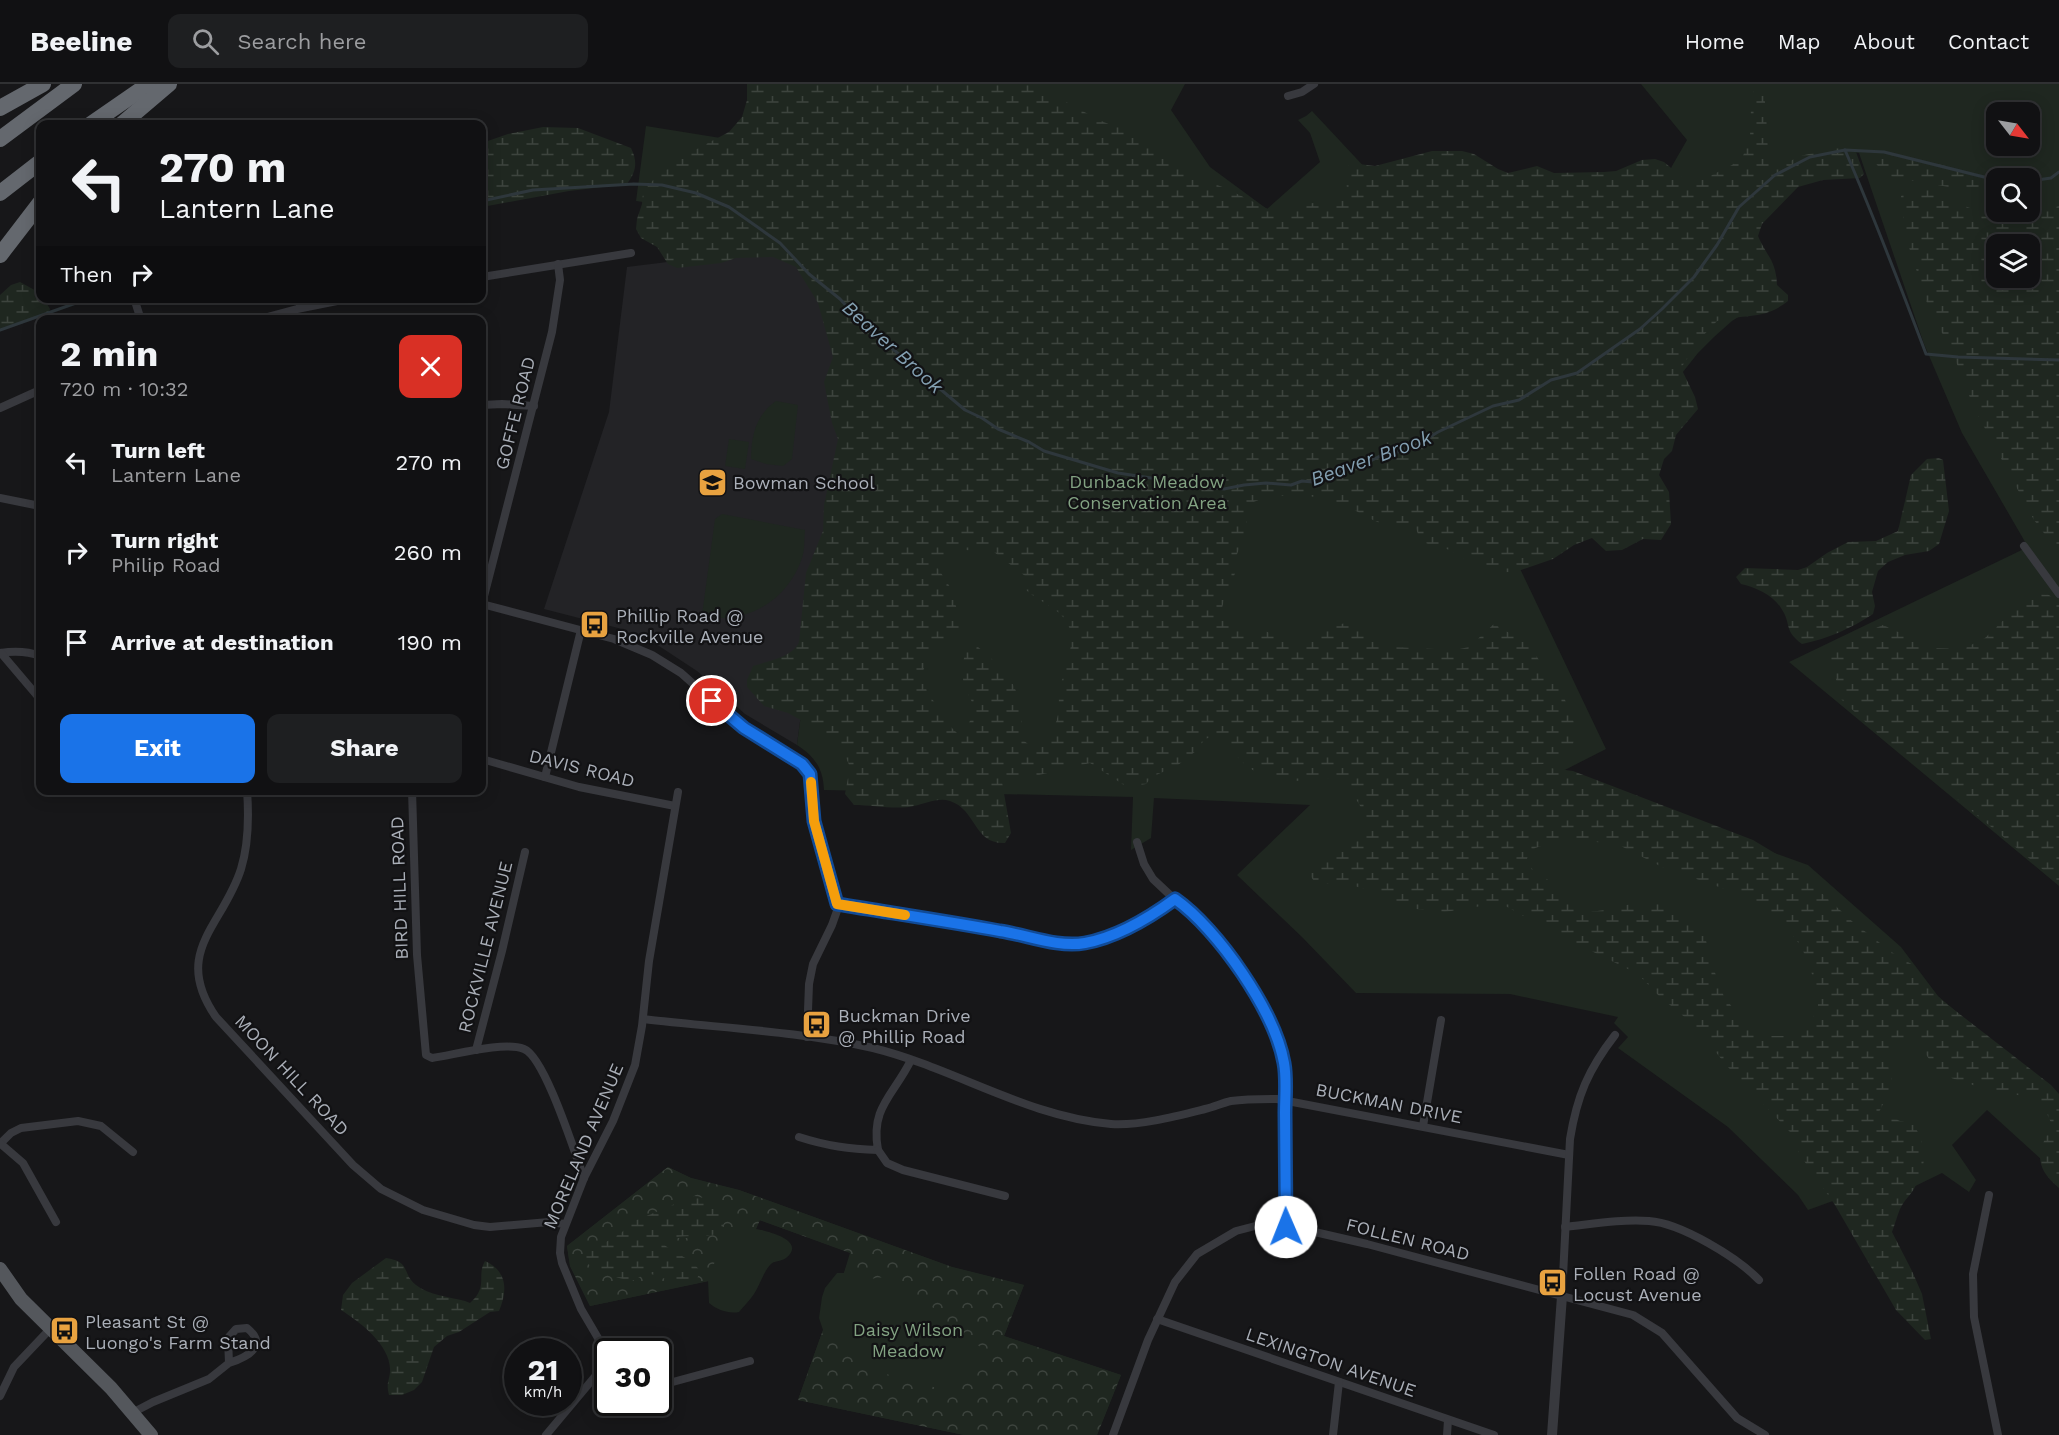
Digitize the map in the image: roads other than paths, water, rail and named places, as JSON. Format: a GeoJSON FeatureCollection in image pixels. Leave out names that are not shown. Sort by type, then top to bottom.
{"type":"FeatureCollection","features":[{"type":"Feature","properties":{"kind":"highway"},"geometry":{"type":"LineString","coordinates":[[0,108],[43,84]]}},
{"type":"Feature","properties":{"kind":"highway"},"geometry":{"type":"LineString","coordinates":[[0,139],[74,84]]}},
{"type":"Feature","properties":{"kind":"highway"},"geometry":{"type":"LineString","coordinates":[[98,120],[149,84]]}},
{"type":"Feature","properties":{"kind":"highway"},"geometry":{"type":"LineString","coordinates":[[127,120],[169,84]]}},
{"type":"Feature","properties":{"kind":"highway"},"geometry":{"type":"LineString","coordinates":[[0,193],[36,165]]}},
{"type":"Feature","properties":{"kind":"highway"},"geometry":{"type":"LineString","coordinates":[[0,255],[36,208]]}},
{"type":"Feature","properties":{"kind":"main road"},"geometry":{"type":"LineString","coordinates":[[0,1269],[21,1299],[111,1388],[151,1435]]}},
{"type":"Feature","properties":{"kind":"street"},"geometry":{"type":"LineString","coordinates":[[1288,96],[1302,92],[1314,84]]}},
{"type":"Feature","properties":{"kind":"street"},"geometry":{"type":"LineString","coordinates":[[486,276],[631,253]]}},
{"type":"Feature","properties":{"kind":"street","name":"GOFFE ROAD"},"geometry":{"type":"LineString","coordinates":[[486,589],[534,406],[558,302],[560,280],[558,264]]}},
{"type":"Feature","properties":{"kind":"street"},"geometry":{"type":"LineString","coordinates":[[275,315],[327,303]]}},
{"type":"Feature","properties":{"kind":"street"},"geometry":{"type":"LineString","coordinates":[[0,408],[36,392]]}},
{"type":"Feature","properties":{"kind":"street"},"geometry":{"type":"LineString","coordinates":[[486,405],[534,406]]}},
{"type":"Feature","properties":{"kind":"street"},"geometry":{"type":"LineString","coordinates":[[0,498],[36,505]]}},
{"type":"Feature","properties":{"kind":"street"},"geometry":{"type":"LineString","coordinates":[[2024,546],[2059,594]]}},
{"type":"Feature","properties":{"kind":"street"},"geometry":{"type":"LineString","coordinates":[[486,605],[614,639],[652,655],[681,674],[744,728],[802,764],[810,774],[814,821],[838,909],[813,964],[807,1037]]}},
{"type":"Feature","properties":{"kind":"street"},"geometry":{"type":"LineString","coordinates":[[545,777],[582,630]]}},
{"type":"Feature","properties":{"kind":"street"},"geometry":{"type":"LineString","coordinates":[[1,653],[14,651],[36,655]]}},
{"type":"Feature","properties":{"kind":"street"},"geometry":{"type":"LineString","coordinates":[[1,653],[36,694]]}},
{"type":"Feature","properties":{"kind":"street","name":"DAVIS ROAD"},"geometry":{"type":"LineString","coordinates":[[486,760],[579,787],[675,806]]}},
{"type":"Feature","properties":{"kind":"street","name":"MORELAND AVENUE"},"geometry":{"type":"LineString","coordinates":[[598,1338],[581,1309],[562,1263],[561,1237],[584,1178],[613,1121],[635,1065],[649,961],[678,792]]}},
{"type":"Feature","properties":{"kind":"street","name":"MOON HILL ROAD"},"geometry":{"type":"LineString","coordinates":[[247,795],[247,838],[241,868],[231,892],[205,936],[200,956],[201,987],[216,1017],[352,1165],[381,1189],[423,1210],[474,1225],[490,1227],[549,1222],[565,1224]]}},
{"type":"Feature","properties":{"kind":"street","name":"BIRD HILL ROAD"},"geometry":{"type":"LineString","coordinates":[[412,795],[419,984],[426,1054],[432,1058],[476,1050]]}},
{"type":"Feature","properties":{"kind":"street"},"geometry":{"type":"LineString","coordinates":[[1137,842],[1144,864],[1153,879],[1189,909],[1218,940],[1250,986],[1273,1027],[1285,1064],[1286,1227]]}},
{"type":"Feature","properties":{"kind":"street","name":"ROCKVILLE AVENUE"},"geometry":{"type":"LineString","coordinates":[[476,1050],[525,852]]}},
{"type":"Feature","properties":{"kind":"street"},"geometry":{"type":"LineString","coordinates":[[837,904],[1004,931],[1045,940],[1083,943],[1109,936],[1161,909],[1175,899]]}},
{"type":"Feature","properties":{"kind":"street","name":"BUCKMAN DRIVE"},"geometry":{"type":"LineString","coordinates":[[643,1018],[807,1037],[873,1048],[911,1060],[1045,1111],[1092,1122],[1114,1124],[1137,1122],[1205,1109],[1230,1101],[1285,1100],[1569,1155]]}},
{"type":"Feature","properties":{"kind":"street"},"geometry":{"type":"LineString","coordinates":[[1423,1126],[1441,1020]]}},
{"type":"Feature","properties":{"kind":"street"},"geometry":{"type":"LineString","coordinates":[[1552,1435],[1573,1118],[1584,1084],[1596,1059],[1615,1035]]}},
{"type":"Feature","properties":{"kind":"street"},"geometry":{"type":"LineString","coordinates":[[476,1050],[514,1047],[526,1049],[534,1056],[565,1123],[584,1178]]}},
{"type":"Feature","properties":{"kind":"street"},"geometry":{"type":"LineString","coordinates":[[911,1060],[901,1080],[880,1110],[875,1132],[878,1150],[887,1163],[903,1170],[1005,1196]]}},
{"type":"Feature","properties":{"kind":"street"},"geometry":{"type":"LineString","coordinates":[[56,1222],[23,1162],[1,1144],[11,1133],[21,1128],[78,1121],[101,1126],[133,1152]]}},
{"type":"Feature","properties":{"kind":"street"},"geometry":{"type":"LineString","coordinates":[[800,1137],[823,1145],[878,1150]]}},
{"type":"Feature","properties":{"kind":"street"},"geometry":{"type":"LineString","coordinates":[[1989,1195],[1980,1230],[1973,1274],[1974,1317],[1998,1435]]}},
{"type":"Feature","properties":{"kind":"street"},"geometry":{"type":"LineString","coordinates":[[1565,1227],[1624,1221],[1652,1221],[1670,1225],[1702,1240],[1747,1267],[1759,1280]]}},
{"type":"Feature","properties":{"kind":"street","name":"FOLLEN ROAD"},"geometry":{"type":"LineString","coordinates":[[1113,1435],[1157,1319],[1174,1282],[1197,1254],[1236,1231],[1263,1224],[1367,1244],[1633,1315],[1662,1333],[1737,1418],[1765,1435]]}},
{"type":"Feature","properties":{"kind":"street","name":"LEXINGTON AVENUE"},"geometry":{"type":"LineString","coordinates":[[1157,1319],[1494,1435]]}},
{"type":"Feature","properties":{"kind":"street"},"geometry":{"type":"LineString","coordinates":[[0,1396],[14,1367],[51,1328]]}},
{"type":"Feature","properties":{"kind":"street"},"geometry":{"type":"LineString","coordinates":[[672,1382],[750,1361]]}},
{"type":"Feature","properties":{"kind":"street"},"geometry":{"type":"LineString","coordinates":[[132,1413],[209,1379],[229,1363]]}},
{"type":"Feature","properties":{"kind":"street"},"geometry":{"type":"LineString","coordinates":[[546,1435],[594,1378]]}},
{"type":"Feature","properties":{"kind":"street"},"geometry":{"type":"LineString","coordinates":[[1333,1435],[1339,1382]]}},
{"type":"Feature","properties":{"kind":"street"},"geometry":{"type":"LineString","coordinates":[[1737,1418],[1751,1435]]}},
{"type":"Feature","properties":{"kind":"street"},"geometry":{"type":"LineString","coordinates":[[1447,1435],[1448,1420]]}},
{"type":"Feature","properties":{"kind":"waterway"},"geometry":{"type":"LineString","coordinates":[[1845,150],[1926,354],[2059,360]]}},
{"type":"Feature","properties":{"kind":"waterway","name":"Beaver Brook"},"geometry":{"type":"LineString","coordinates":[[486,200],[533,190],[634,184],[662,185],[696,193],[729,207],[780,243],[809,274],[840,299],[862,323],[965,410],[998,429],[1044,451],[1118,473],[1158,479],[1169,485],[1224,489],[1266,483],[1291,485],[1302,481],[1312,482],[1327,474],[1361,466],[1380,456],[1410,449],[1438,432],[1493,406],[1519,400],[1551,380],[1577,373],[1640,329],[1694,277],[1717,245],[1739,207],[1775,175],[1810,157],[1845,150],[1884,152],[1986,178]]}},
{"type":"Feature","properties":{"kind":"waterway","name":"Beaver Brook"},"geometry":{"type":"LineString","coordinates":[[2040,180],[2051,178],[2059,172]]}},
{"type":"Feature","properties":{"kind":"waterway","name":"Beaver Brook"},"geometry":{"type":"LineString","coordinates":[[42,315],[76,303]]}},
{"type":"Feature","properties":{"kind":"waterway","name":"Beaver Brook"},"geometry":{"type":"LineString","coordinates":[[0,330],[36,317]]}},
{"type":"Feature","properties":{"kind":"place","name":"Bowman School"},"geometry":{"type":"Point","coordinates":[712,482]}},
{"type":"Feature","properties":{"kind":"place","name":"Phillip Road @ Rockville Avenue"},"geometry":{"type":"Point","coordinates":[595,625]}},
{"type":"Feature","properties":{"kind":"place","name":"Buckman Drive @ Phillip Road"},"geometry":{"type":"Point","coordinates":[817,1025]}},
{"type":"Feature","properties":{"kind":"place","name":"Follen Road @ Locust Avenue"},"geometry":{"type":"Point","coordinates":[1552,1283]}},
{"type":"Feature","properties":{"kind":"place","name":"Pleasant St @ Luongo's Farm Stand"},"geometry":{"type":"Point","coordinates":[64,1331]}},
{"type":"Feature","properties":{"kind":"park label","name":"Dunback Meadow Conservation Area"},"geometry":{"type":"Point","coordinates":[1147,491]}},
{"type":"Feature","properties":{"kind":"park label","name":"Daisy Wilson Meadow"},"geometry":{"type":"Point","coordinates":[908,1339]}}]}
